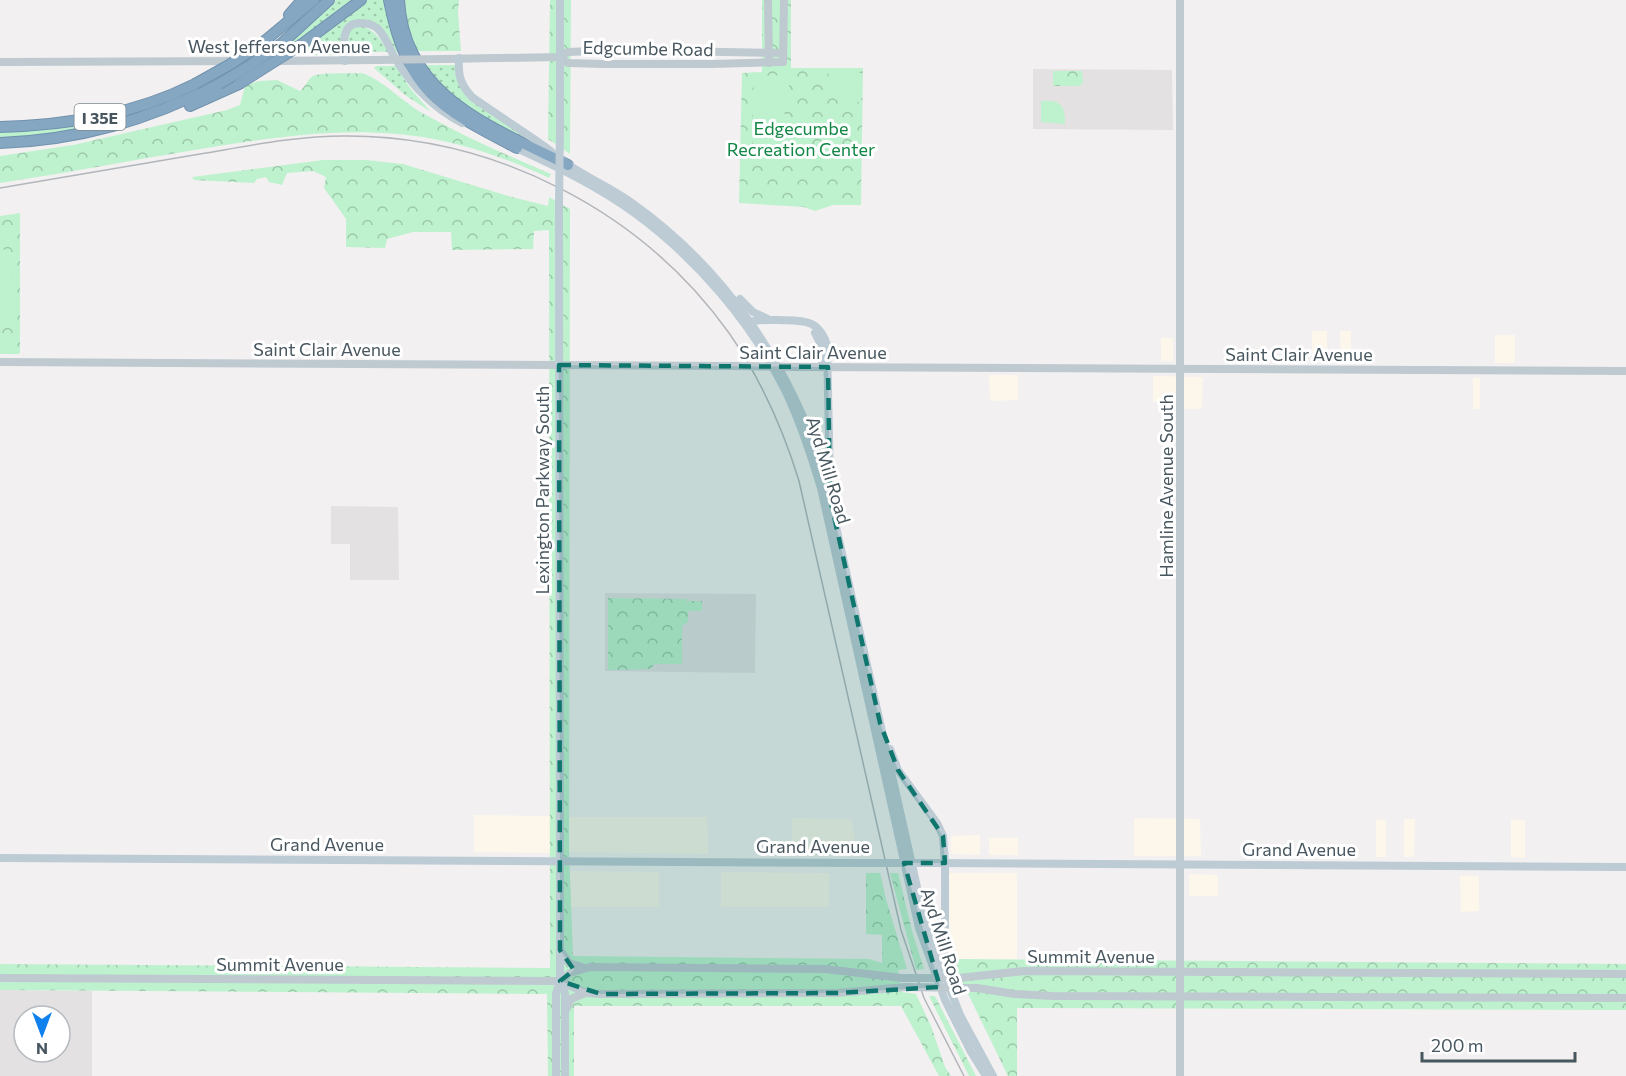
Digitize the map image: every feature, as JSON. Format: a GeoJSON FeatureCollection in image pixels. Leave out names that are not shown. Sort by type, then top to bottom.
{"type":"FeatureCollection","features":[{"type":"Feature","properties":{"kind":"highway"},"geometry":{"type":"LineString","coordinates":[[261,44],[302,0]]}},
{"type":"Feature","properties":{"kind":"highway","name":"I 35E"},"geometry":{"type":"LineString","coordinates":[[0,127],[57,124],[107,116],[159,100],[229,65],[261,44],[314,0]]}},
{"type":"Feature","properties":{"kind":"highway","name":"I 35E"},"geometry":{"type":"LineString","coordinates":[[0,143],[66,137],[135,120],[175,106],[249,66],[280,44],[329,0]]}},
{"type":"Feature","properties":{"kind":"highway"},"geometry":{"type":"LineString","coordinates":[[135,120],[167,114],[204,101],[239,84],[302,44],[361,0]]}},
{"type":"Feature","properties":{"kind":"highway","name":"Ayd Mill Road"},"geometry":{"type":"LineString","coordinates":[[389,0],[397,36],[403,51],[412,70],[426,89],[454,114],[517,148]]}},
{"type":"Feature","properties":{"kind":"highway"},"geometry":{"type":"LineString","coordinates":[[399,0],[403,28],[414,56],[426,76],[442,93],[470,115],[568,165]]}},
{"type":"Feature","properties":{"kind":"main road","name":"Lexington Parkway South"},"geometry":{"type":"LineString","coordinates":[[560,0],[560,981]]}},
{"type":"Feature","properties":{"kind":"main road"},"geometry":{"type":"LineString","coordinates":[[345,61],[344,37],[348,28],[361,23],[373,26],[384,37],[407,78],[429,101],[451,117],[517,148]]}},
{"type":"Feature","properties":{"kind":"main road","name":"Ayd Mill Road"},"geometry":{"type":"LineString","coordinates":[[459,58],[458,75],[462,86],[472,97],[546,147],[568,165],[632,203],[678,240],[734,299],[792,390],[814,441],[830,498],[880,723],[888,776],[919,928],[945,1000],[971,1052],[986,1076]]}},
{"type":"Feature","properties":{"kind":"main road","name":"Ayd Mill Road"},"geometry":{"type":"LineString","coordinates":[[517,148],[582,180],[637,215],[673,244],[750,324],[782,384],[807,442],[821,488],[888,776],[926,927],[960,1015],[993,1076]]}},
{"type":"Feature","properties":{"kind":"main road"},"geometry":{"type":"LineString","coordinates":[[712,275],[753,312],[771,320]]}},
{"type":"Feature","properties":{"kind":"main road"},"geometry":{"type":"LineString","coordinates":[[750,324],[771,320],[803,321],[817,327],[824,335],[828,345],[825,367]]}},
{"type":"Feature","properties":{"kind":"main road"},"geometry":{"type":"LineString","coordinates":[[750,324],[798,325],[807,327],[819,339],[825,367],[830,498]]}},
{"type":"Feature","properties":{"kind":"main road"},"geometry":{"type":"LineString","coordinates":[[880,723],[898,770],[941,830],[944,842],[945,979]]}},
{"type":"Feature","properties":{"kind":"main road"},"geometry":{"type":"LineString","coordinates":[[888,776],[900,783],[933,826],[938,837],[943,863]]}},
{"type":"Feature","properties":{"kind":"main road","name":"Grand Avenue"},"geometry":{"type":"LineString","coordinates":[[0,858],[1626,867]]}},
{"type":"Feature","properties":{"kind":"main road"},"geometry":{"type":"LineString","coordinates":[[560,981],[565,993],[565,1076]]}},
{"type":"Feature","properties":{"kind":"main road"},"geometry":{"type":"LineString","coordinates":[[556,1076],[556,994],[560,981]]}},
{"type":"Feature","properties":{"kind":"street"},"geometry":{"type":"LineString","coordinates":[[768,0],[769,63],[783,62],[784,0]]}},
{"type":"Feature","properties":{"kind":"street","name":"Hamline Avenue South"},"geometry":{"type":"LineString","coordinates":[[1180,0],[1180,1076]]}},
{"type":"Feature","properties":{"kind":"street","name":"Edgcumbe Road"},"geometry":{"type":"LineString","coordinates":[[769,63],[568,63],[559,57],[568,52],[617,50],[783,53]]}},
{"type":"Feature","properties":{"kind":"street","name":"West Jefferson Avenue"},"geometry":{"type":"LineString","coordinates":[[0,62],[345,61],[559,57]]}},
{"type":"Feature","properties":{"kind":"street","name":"Saint Clair Avenue"},"geometry":{"type":"LineString","coordinates":[[0,362],[1626,371]]}},
{"type":"Feature","properties":{"kind":"street"},"geometry":{"type":"LineString","coordinates":[[560,950],[569,963],[590,967]]}},
{"type":"Feature","properties":{"kind":"street","name":"Summit Avenue"},"geometry":{"type":"LineString","coordinates":[[560,981],[575,971],[590,967],[825,969],[902,978],[959,978],[1024,970],[1626,974]]}},
{"type":"Feature","properties":{"kind":"street","name":"Summit Avenue"},"geometry":{"type":"LineString","coordinates":[[0,978],[560,981],[586,993],[837,993],[906,987],[977,988],[1030,995],[1626,998]]}},
{"type":"Feature","properties":{"kind":"street"},"geometry":{"type":"LineString","coordinates":[[565,1012],[571,999],[586,993]]}},
{"type":"Feature","properties":{"kind":"highlighted area"},"geometry":{"type":"Polygon","coordinates":[[[559,365],[828,367],[830,498],[880,723],[898,770],[943,836],[945,863],[904,863],[940,987],[837,993],[601,994],[560,981],[574,970],[560,950],[559,365]]]}},
{"type":"Feature","properties":{"kind":"shaded area"},"geometry":{"type":"Polygon","coordinates":[[[1033,69],[1172,70],[1173,130],[1033,129],[1033,69]]]}},
{"type":"Feature","properties":{"kind":"shaded area"},"geometry":{"type":"Polygon","coordinates":[[[1312,331],[1327,331],[1327,362],[1312,362],[1312,331]]]}},
{"type":"Feature","properties":{"kind":"shaded area"},"geometry":{"type":"Polygon","coordinates":[[[1340,331],[1351,331],[1351,362],[1341,362],[1340,331]]]}},
{"type":"Feature","properties":{"kind":"shaded area"},"geometry":{"type":"Polygon","coordinates":[[[1495,335],[1515,335],[1515,363],[1495,363],[1495,335]]]}},
{"type":"Feature","properties":{"kind":"shaded area"},"geometry":{"type":"Polygon","coordinates":[[[1161,338],[1173,338],[1173,361],[1161,361],[1161,338]]]}},
{"type":"Feature","properties":{"kind":"shaded area"},"geometry":{"type":"Polygon","coordinates":[[[989,375],[1018,375],[1018,400],[990,401],[989,375]]]}},
{"type":"Feature","properties":{"kind":"shaded area"},"geometry":{"type":"Polygon","coordinates":[[[1153,376],[1203,377],[1202,409],[1180,409],[1179,402],[1153,402],[1153,376]]]}},
{"type":"Feature","properties":{"kind":"shaded area"},"geometry":{"type":"Polygon","coordinates":[[[1473,378],[1480,378],[1480,409],[1473,409],[1473,378]]]}},
{"type":"Feature","properties":{"kind":"shaded area"},"geometry":{"type":"Polygon","coordinates":[[[331,506],[398,507],[399,580],[350,580],[350,544],[331,544],[331,506]]]}},
{"type":"Feature","properties":{"kind":"shaded area"},"geometry":{"type":"Polygon","coordinates":[[[605,593],[756,594],[755,673],[605,671],[605,593]]]}},
{"type":"Feature","properties":{"kind":"shaded area"},"geometry":{"type":"Polygon","coordinates":[[[474,815],[551,816],[551,853],[474,852],[474,815]]]}},
{"type":"Feature","properties":{"kind":"shaded area"},"geometry":{"type":"Polygon","coordinates":[[[569,817],[707,817],[708,854],[569,852],[569,817]]]}},
{"type":"Feature","properties":{"kind":"shaded area"},"geometry":{"type":"Polygon","coordinates":[[[792,818],[851,819],[858,853],[792,853],[792,818]]]}},
{"type":"Feature","properties":{"kind":"shaded area"},"geometry":{"type":"Polygon","coordinates":[[[1134,818],[1200,819],[1201,856],[1134,856],[1134,818]]]}},
{"type":"Feature","properties":{"kind":"shaded area"},"geometry":{"type":"Polygon","coordinates":[[[1404,819],[1415,819],[1414,857],[1404,857],[1404,819]]]}},
{"type":"Feature","properties":{"kind":"shaded area"},"geometry":{"type":"Polygon","coordinates":[[[1376,820],[1386,820],[1386,857],[1376,857],[1376,820]]]}},
{"type":"Feature","properties":{"kind":"shaded area"},"geometry":{"type":"Polygon","coordinates":[[[1511,820],[1525,820],[1525,858],[1511,857],[1511,820]]]}},
{"type":"Feature","properties":{"kind":"shaded area"},"geometry":{"type":"Polygon","coordinates":[[[980,835],[980,855],[951,854],[951,836],[980,835]]]}},
{"type":"Feature","properties":{"kind":"shaded area"},"geometry":{"type":"Polygon","coordinates":[[[989,838],[1018,838],[1018,855],[989,855],[989,838]]]}},
{"type":"Feature","properties":{"kind":"shaded area"},"geometry":{"type":"Polygon","coordinates":[[[570,871],[659,872],[659,907],[571,907],[570,871]]]}},
{"type":"Feature","properties":{"kind":"shaded area"},"geometry":{"type":"Polygon","coordinates":[[[721,872],[829,873],[829,907],[721,907],[721,872]]]}},
{"type":"Feature","properties":{"kind":"shaded area"},"geometry":{"type":"Polygon","coordinates":[[[948,873],[1017,873],[1017,960],[947,959],[948,873]]]}},
{"type":"Feature","properties":{"kind":"shaded area"},"geometry":{"type":"Polygon","coordinates":[[[1189,874],[1218,875],[1218,896],[1189,896],[1189,874]]]}},
{"type":"Feature","properties":{"kind":"shaded area"},"geometry":{"type":"Polygon","coordinates":[[[1460,876],[1479,876],[1479,911],[1461,912],[1460,876]]]}},
{"type":"Feature","properties":{"kind":"shaded area"},"geometry":{"type":"Polygon","coordinates":[[[0,990],[92,991],[92,1076],[0,1076],[0,990]]]}},
{"type":"Feature","properties":{"kind":"green space"},"geometry":{"type":"Polygon","coordinates":[[[336,0],[355,0],[299,43],[290,42],[336,0]]]}},
{"type":"Feature","properties":{"kind":"green space"},"geometry":{"type":"Polygon","coordinates":[[[366,0],[387,0],[401,52],[393,52],[376,26],[346,25],[341,36],[347,55],[309,55],[337,52],[295,54],[366,0]]]}},
{"type":"Feature","properties":{"kind":"green space"},"geometry":{"type":"Polygon","coordinates":[[[402,0],[459,0],[461,51],[414,51],[402,0]]]}},
{"type":"Feature","properties":{"kind":"green space"},"geometry":{"type":"Polygon","coordinates":[[[550,0],[571,0],[570,154],[548,139],[550,0]]]}},
{"type":"Feature","properties":{"kind":"green space","name":"Edgecumbe Recreation Center"},"geometry":{"type":"Polygon","coordinates":[[[762,0],[791,0],[791,68],[863,68],[861,205],[833,205],[815,211],[804,207],[739,203],[742,73],[762,72],[762,0]]]}},
{"type":"Feature","properties":{"kind":"green space"},"geometry":{"type":"Polygon","coordinates":[[[359,25],[377,35],[388,52],[349,51],[348,31],[359,25]]]}},
{"type":"Feature","properties":{"kind":"green space"},"geometry":{"type":"Polygon","coordinates":[[[421,65],[455,65],[460,87],[467,98],[542,147],[464,109],[421,65]]]}},
{"type":"Feature","properties":{"kind":"green space"},"geometry":{"type":"Polygon","coordinates":[[[376,66],[396,66],[410,88],[431,112],[405,95],[374,68],[376,66]]]}},
{"type":"Feature","properties":{"kind":"green space"},"geometry":{"type":"Polygon","coordinates":[[[829,71],[858,71],[861,74],[861,102],[844,103],[832,97],[828,83],[829,71]]]}},
{"type":"Feature","properties":{"kind":"green space"},"geometry":{"type":"Polygon","coordinates":[[[1053,71],[1082,71],[1083,83],[1079,86],[1053,86],[1053,71]]]}},
{"type":"Feature","properties":{"kind":"green space"},"geometry":{"type":"Polygon","coordinates":[[[362,73],[379,82],[424,114],[551,174],[549,178],[494,155],[436,139],[356,132],[298,135],[238,143],[0,183],[0,156],[73,145],[227,110],[240,105],[245,86],[259,81],[277,80],[300,91],[313,76],[362,73]]]}},
{"type":"Feature","properties":{"kind":"green space"},"geometry":{"type":"Polygon","coordinates":[[[789,75],[789,88],[784,100],[772,107],[754,107],[753,76],[789,75]]]}},
{"type":"Feature","properties":{"kind":"green space"},"geometry":{"type":"Polygon","coordinates":[[[205,83],[210,84],[148,110],[110,122],[55,133],[0,138],[0,131],[35,130],[205,83]]]}},
{"type":"Feature","properties":{"kind":"green space"},"geometry":{"type":"Polygon","coordinates":[[[1041,101],[1053,101],[1060,105],[1064,112],[1065,124],[1041,122],[1041,101]]]}},
{"type":"Feature","properties":{"kind":"green space"},"geometry":{"type":"Polygon","coordinates":[[[753,109],[775,110],[788,116],[794,129],[796,152],[758,152],[753,148],[753,109]]]}},
{"type":"Feature","properties":{"kind":"green space"},"geometry":{"type":"Polygon","coordinates":[[[323,160],[366,160],[403,164],[548,206],[549,197],[570,209],[569,852],[573,956],[869,959],[882,963],[882,935],[866,934],[866,873],[880,873],[907,969],[898,970],[902,992],[916,994],[931,1026],[945,1067],[951,1076],[939,1076],[901,1006],[574,1006],[574,1076],[548,1076],[547,994],[0,990],[0,964],[550,968],[549,230],[534,231],[533,249],[452,250],[451,232],[413,232],[387,239],[385,248],[346,247],[346,219],[324,188],[326,177],[313,171],[287,173],[282,185],[269,182],[266,177],[257,179],[254,183],[194,180],[192,177],[323,160]]]}},
{"type":"Feature","properties":{"kind":"green space"},"geometry":{"type":"Polygon","coordinates":[[[20,213],[20,353],[0,354],[0,216],[20,213]]]}},
{"type":"Feature","properties":{"kind":"green space"},"geometry":{"type":"Polygon","coordinates":[[[3,247],[13,279],[0,282],[0,248],[3,247]]]}},
{"type":"Feature","properties":{"kind":"green space"},"geometry":{"type":"Polygon","coordinates":[[[0,298],[15,298],[14,325],[0,325],[0,298]]]}},
{"type":"Feature","properties":{"kind":"green space"},"geometry":{"type":"Polygon","coordinates":[[[608,598],[687,599],[688,607],[688,601],[702,601],[702,611],[688,611],[688,622],[682,626],[682,664],[655,664],[650,669],[608,670],[608,598]]]}},
{"type":"Feature","properties":{"kind":"green space"},"geometry":{"type":"Polygon","coordinates":[[[890,873],[898,873],[924,969],[916,970],[890,873]]]}},
{"type":"Feature","properties":{"kind":"green space"},"geometry":{"type":"Polygon","coordinates":[[[957,959],[1626,964],[1626,1010],[1017,1008],[1017,1076],[1008,1076],[956,969],[957,959]]]}},
{"type":"Feature","properties":{"kind":"green space"},"geometry":{"type":"Polygon","coordinates":[[[929,996],[935,996],[976,1076],[969,1076],[929,996]]]}},
{"type":"Feature","properties":{"kind":"railway"},"geometry":{"type":"LineString","coordinates":[[0,188],[290,140],[326,136],[400,139],[455,149],[509,166],[560,188],[609,217],[653,251],[694,289],[741,350],[761,386],[786,442],[799,481],[901,930],[924,998],[964,1076]]}}]}
